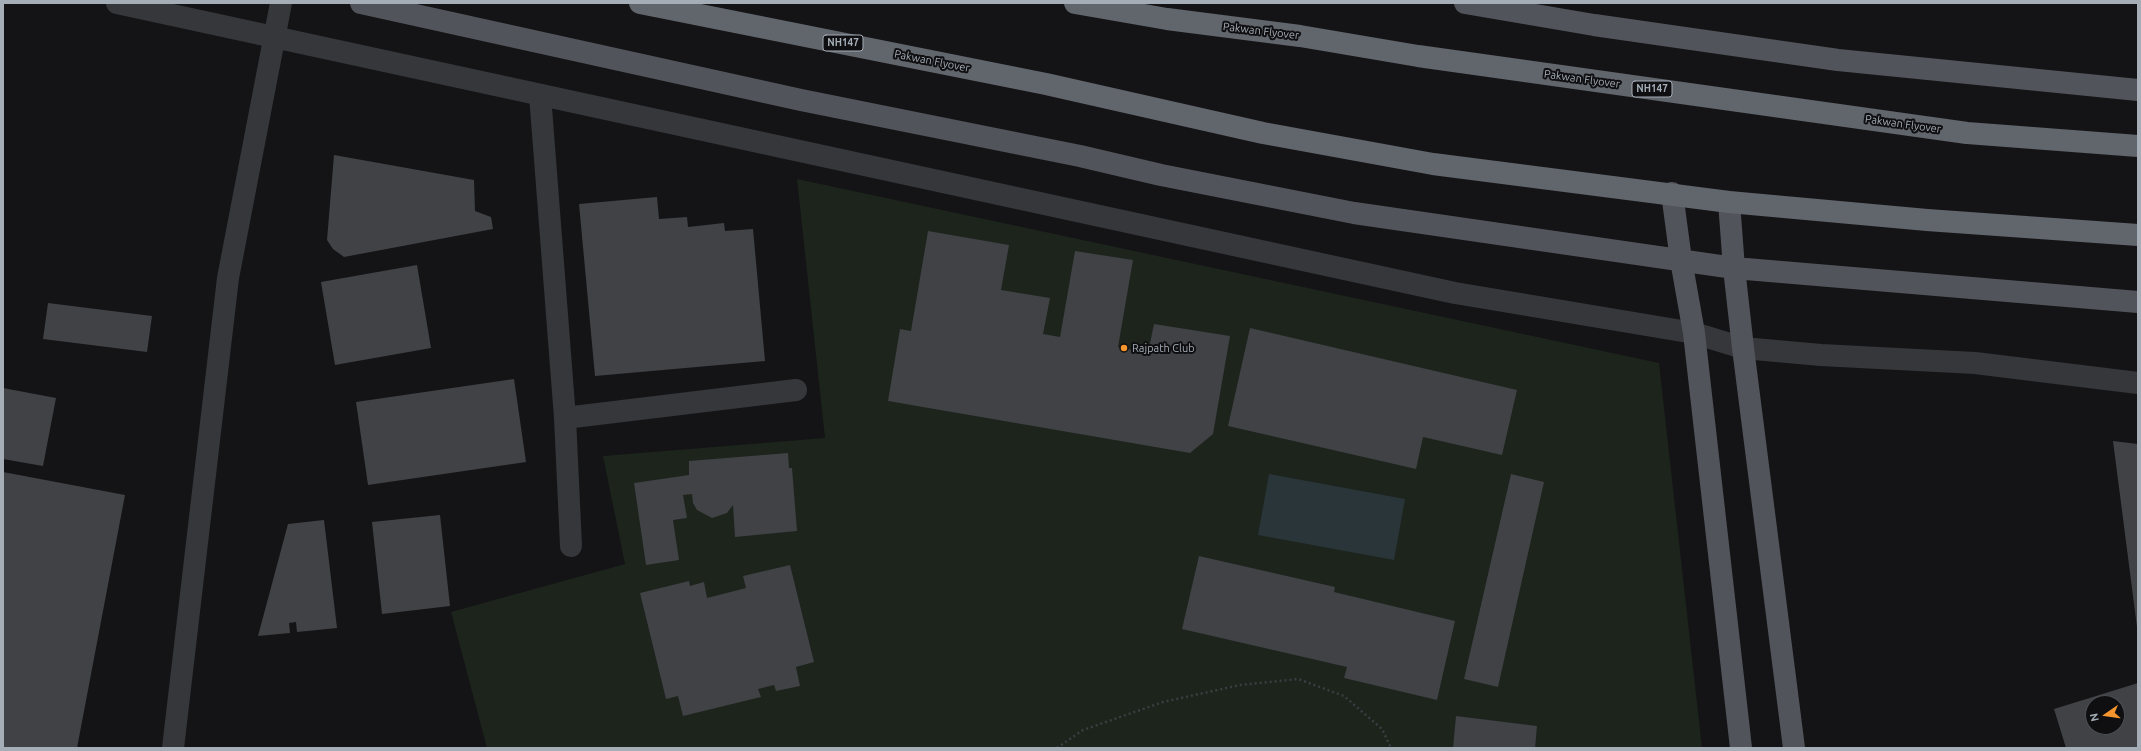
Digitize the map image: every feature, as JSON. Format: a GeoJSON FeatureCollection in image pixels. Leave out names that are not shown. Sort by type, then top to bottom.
{"type":"FeatureCollection","features":[{"type":"Feature","properties":{"kind":"highway","name":"Pakwan Flyover"},"geometry":{"type":"LineString","coordinates":[[640,3],[1046,84],[1263,133],[1433,164],[1672,193]]}},
{"type":"Feature","properties":{"kind":"highway","name":"Pakwan Flyover"},"geometry":{"type":"LineString","coordinates":[[1075,3],[1167,19],[1300,36],[1418,56],[1967,133],[2138,146]]}},
{"type":"Feature","properties":{"kind":"highway","name":"NH147"},"geometry":{"type":"LineString","coordinates":[[1672,193],[1729,202],[1927,220],[2138,235]]}},
{"type":"Feature","properties":{"kind":"main road"},"geometry":{"type":"LineString","coordinates":[[361,3],[801,100],[1080,156],[1161,175],[1354,213],[1734,268],[2138,302]]}},
{"type":"Feature","properties":{"kind":"main road"},"geometry":{"type":"LineString","coordinates":[[1465,3],[1594,25],[1838,60],[2138,90]]}},
{"type":"Feature","properties":{"kind":"main road"},"geometry":{"type":"LineString","coordinates":[[1672,193],[1681,260],[1694,333],[1741,748]]}},
{"type":"Feature","properties":{"kind":"main road"},"geometry":{"type":"LineString","coordinates":[[1729,202],[1734,268],[1743,348],[1794,748]]}},
{"type":"Feature","properties":{"kind":"street"},"geometry":{"type":"LineString","coordinates":[[117,3],[1455,293],[1694,333],[1743,348],[1821,355],[1975,363],[2138,383]]}},
{"type":"Feature","properties":{"kind":"street"},"geometry":{"type":"LineString","coordinates":[[173,748],[228,278],[276,37],[281,3]]}},
{"type":"Feature","properties":{"kind":"street"},"geometry":{"type":"LineString","coordinates":[[540,95],[565,418],[571,546]]}},
{"type":"Feature","properties":{"kind":"street"},"geometry":{"type":"LineString","coordinates":[[565,418],[796,390]]}},
{"type":"Feature","properties":{"kind":"path"},"geometry":{"type":"LineString","coordinates":[[1057,748],[1083,730],[1163,702],[1240,685],[1298,679],[1344,696],[1382,729],[1391,748]]}},
{"type":"Feature","properties":{"kind":"shaded area"},"geometry":{"type":"Polygon","coordinates":[[[797,179],[1659,363],[1702,748],[487,748],[451,612],[625,564],[603,456],[825,438],[797,179]]]}},
{"type":"Feature","properties":{"kind":"shaded area"},"geometry":{"type":"Polygon","coordinates":[[[1269,474],[1405,499],[1394,560],[1258,535],[1269,474]]]}},
{"type":"Feature","properties":{"kind":"building"},"geometry":{"type":"Polygon","coordinates":[[[334,155],[474,180],[475,211],[491,217],[493,229],[344,257],[333,249],[327,240],[334,155]]]}},
{"type":"Feature","properties":{"kind":"building"},"geometry":{"type":"Polygon","coordinates":[[[657,197],[659,219],[687,217],[688,227],[724,223],[725,231],[753,229],[765,361],[595,376],[579,204],[657,197]]]}},
{"type":"Feature","properties":{"kind":"building"},"geometry":{"type":"Polygon","coordinates":[[[928,231],[1009,245],[1001,290],[1050,298],[1043,334],[1060,337],[1075,251],[1133,260],[1118,347],[1148,353],[1154,324],[1230,336],[1213,434],[1190,453],[888,401],[900,329],[911,331],[928,231]]]}},
{"type":"Feature","properties":{"kind":"building"},"geometry":{"type":"Polygon","coordinates":[[[417,265],[431,348],[335,365],[321,282],[417,265]]]}},
{"type":"Feature","properties":{"kind":"building"},"geometry":{"type":"Polygon","coordinates":[[[48,303],[152,316],[147,352],[43,339],[48,303]]]}},
{"type":"Feature","properties":{"kind":"building"},"geometry":{"type":"Polygon","coordinates":[[[1250,328],[1517,390],[1502,455],[1423,437],[1416,469],[1228,426],[1250,328]]]}},
{"type":"Feature","properties":{"kind":"building"},"geometry":{"type":"Polygon","coordinates":[[[514,379],[526,462],[368,485],[356,402],[514,379]]]}},
{"type":"Feature","properties":{"kind":"building"},"geometry":{"type":"Polygon","coordinates":[[[3,388],[56,398],[43,466],[3,459],[3,388]]]}},
{"type":"Feature","properties":{"kind":"building"},"geometry":{"type":"Polygon","coordinates":[[[2113,441],[2138,444],[2137,627],[2113,441]]]}},
{"type":"Feature","properties":{"kind":"building"},"geometry":{"type":"Polygon","coordinates":[[[788,453],[789,468],[792,468],[797,531],[735,537],[733,505],[727,513],[712,518],[697,510],[693,503],[692,494],[683,495],[687,518],[673,520],[679,560],[646,565],[634,483],[689,475],[689,461],[788,453]]]}},
{"type":"Feature","properties":{"kind":"building"},"geometry":{"type":"Polygon","coordinates":[[[3,472],[125,495],[77,748],[3,748],[3,472]]]}},
{"type":"Feature","properties":{"kind":"building"},"geometry":{"type":"Polygon","coordinates":[[[1511,474],[1544,482],[1498,687],[1464,679],[1511,474]]]}},
{"type":"Feature","properties":{"kind":"building"},"geometry":{"type":"Polygon","coordinates":[[[440,515],[450,606],[382,614],[372,522],[440,515]]]}},
{"type":"Feature","properties":{"kind":"building"},"geometry":{"type":"Polygon","coordinates":[[[324,520],[337,628],[297,632],[296,622],[289,623],[290,633],[258,636],[288,524],[324,520]]]}},
{"type":"Feature","properties":{"kind":"building"},"geometry":{"type":"Polygon","coordinates":[[[1199,556],[1335,587],[1334,592],[1455,621],[1437,700],[1344,678],[1347,667],[1182,629],[1199,556]]]}},
{"type":"Feature","properties":{"kind":"building"},"geometry":{"type":"Polygon","coordinates":[[[790,565],[814,662],[796,667],[800,686],[776,691],[774,685],[758,689],[761,697],[683,716],[678,696],[666,699],[640,593],[689,581],[690,586],[704,582],[707,598],[746,588],[743,576],[790,565]]]}},
{"type":"Feature","properties":{"kind":"building"},"geometry":{"type":"Polygon","coordinates":[[[2138,683],[2138,748],[2066,748],[2054,709],[2085,699],[2085,735],[2125,735],[2125,695],[2099,695],[2138,683]]]}},
{"type":"Feature","properties":{"kind":"building"},"geometry":{"type":"Polygon","coordinates":[[[1456,716],[1537,726],[1535,748],[1453,748],[1456,716]]]}},
{"type":"Feature","properties":{"kind":"place","name":"Rajpath Club"},"geometry":{"type":"Point","coordinates":[1124,348]}}]}
